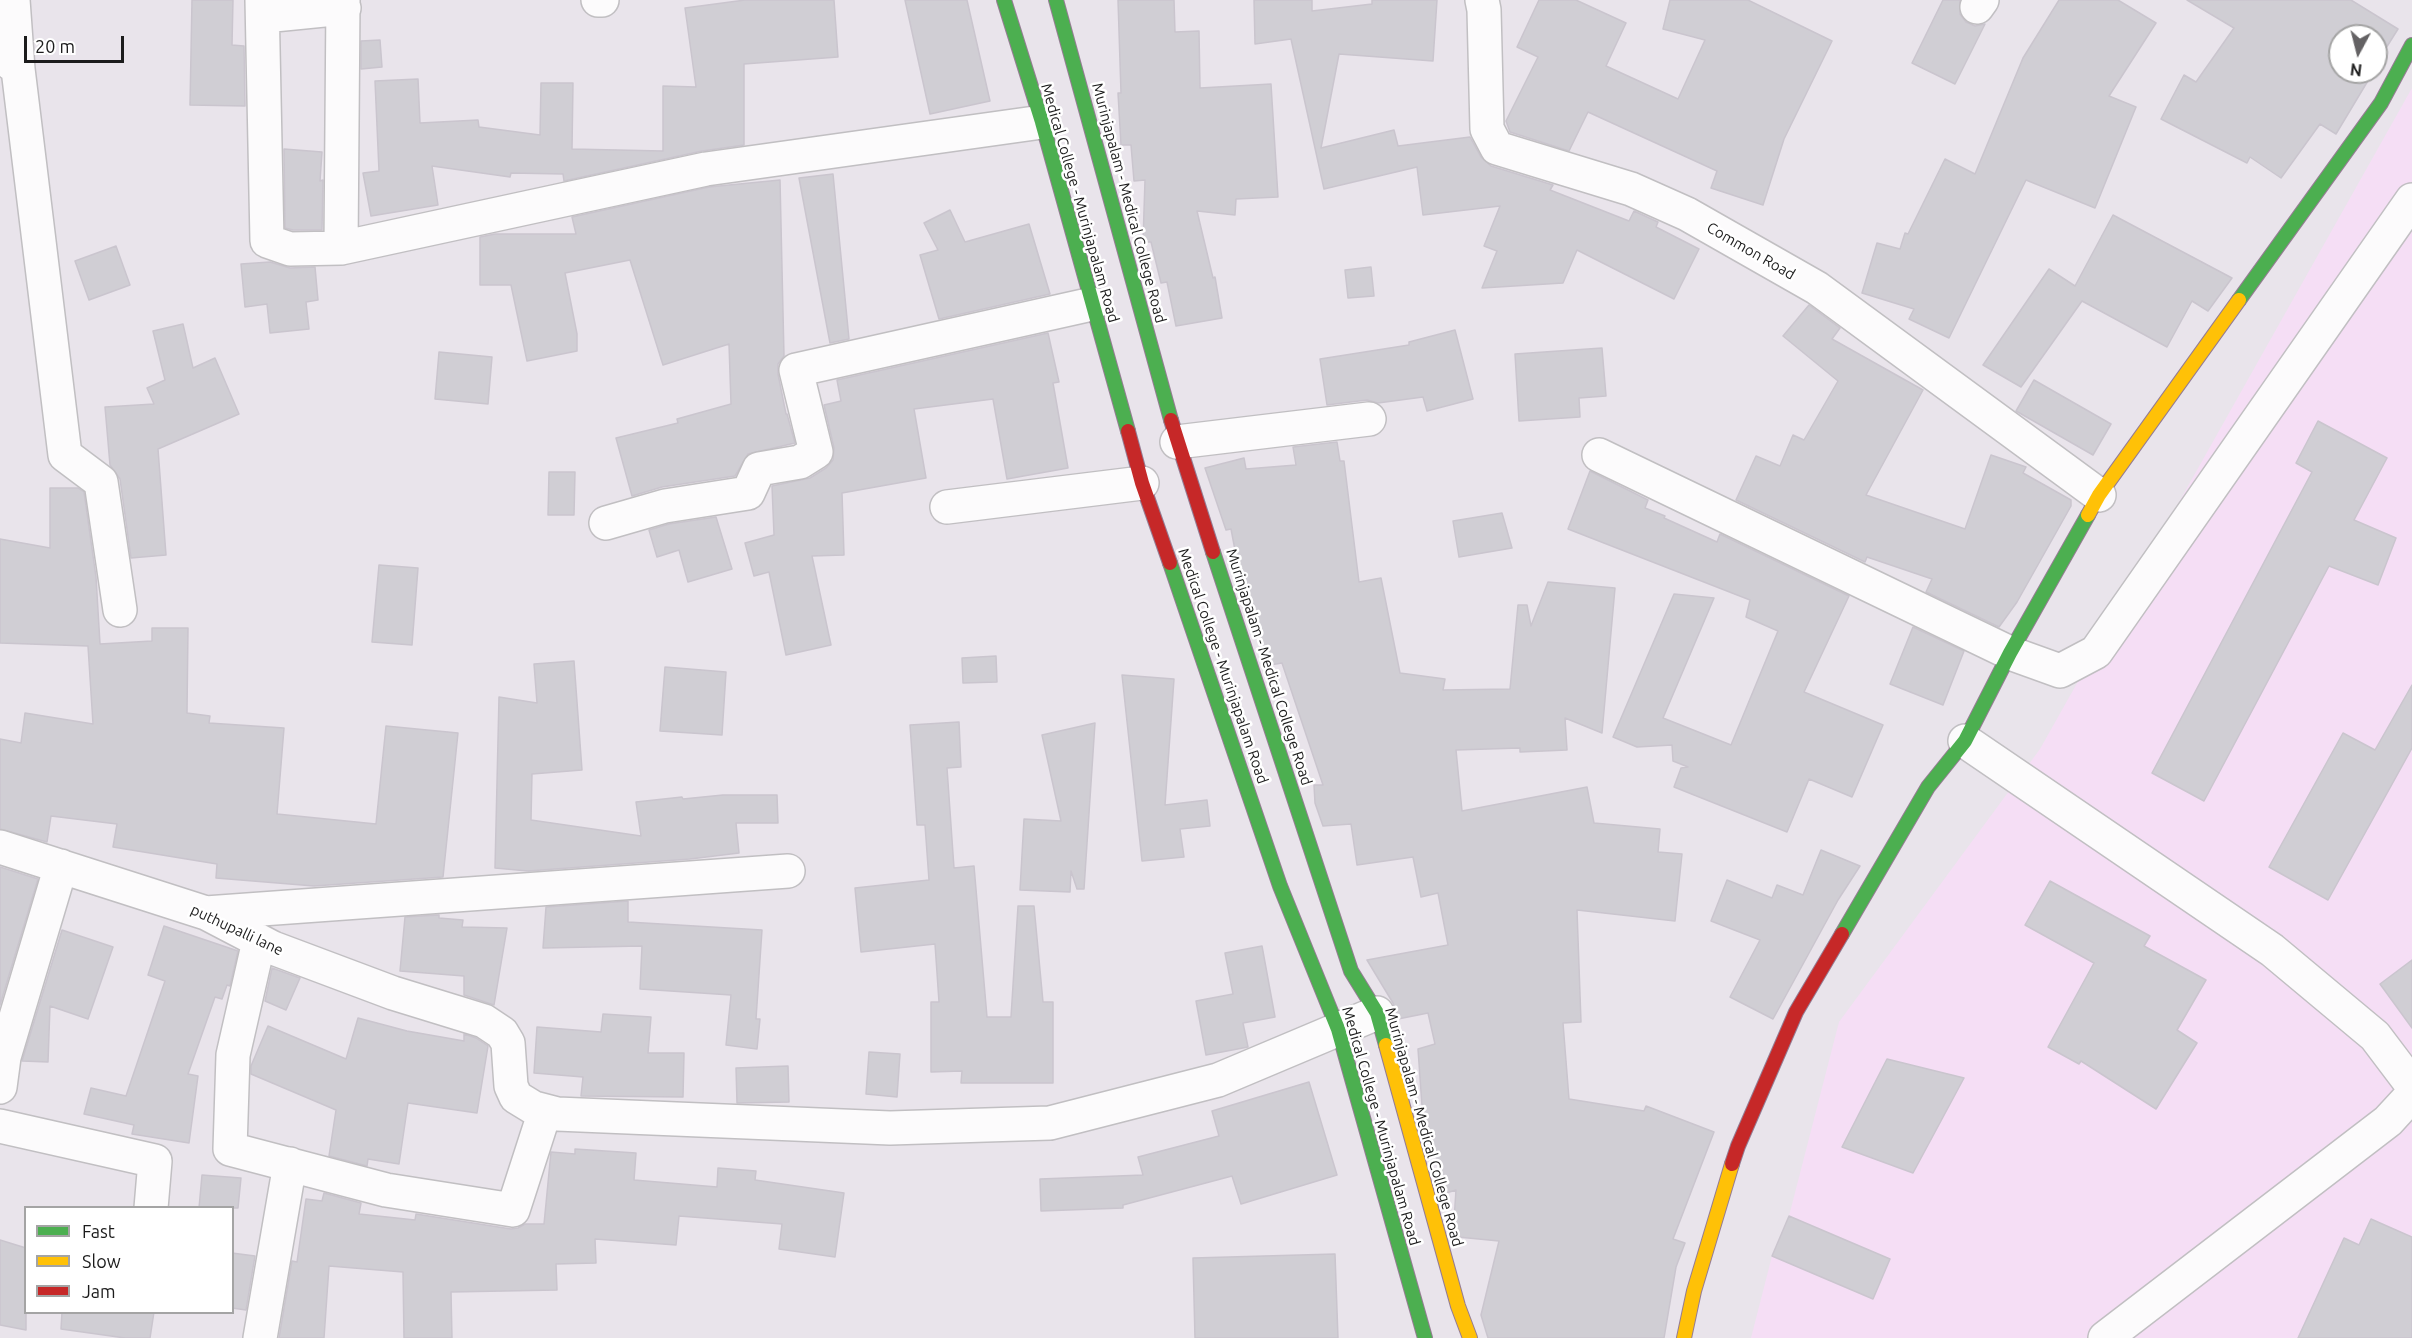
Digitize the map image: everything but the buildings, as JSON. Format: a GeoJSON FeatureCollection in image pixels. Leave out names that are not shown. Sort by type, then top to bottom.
{"type":"FeatureCollection","features":[{"type":"Feature","properties":{"kind":"main road","name":"Medical College - Murinjapalam Road"},"geometry":{"type":"LineString","coordinates":[[1004,0],[1042,122],[1142,483],[1280,886],[1338,1029],[1425,1338]]}},
{"type":"Feature","properties":{"kind":"main road","name":"Murinjapalam - Medical College Road"},"geometry":{"type":"LineString","coordinates":[[1056,0],[1177,442],[1351,971],[1377,1013],[1458,1306],[1470,1338]]}},
{"type":"Feature","properties":{"kind":"main road"},"geometry":{"type":"LineString","coordinates":[[1684,1338],[1694,1291],[1738,1146],[1796,1012],[1928,788],[1965,741],[2010,653],[2099,495],[2381,104],[2412,45]]}},
{"type":"Feature","properties":{"kind":"street"},"geometry":{"type":"LineString","coordinates":[[13,0],[9,62],[65,455],[101,482],[120,610]]}},
{"type":"Feature","properties":{"kind":"street","name":"Common Road"},"geometry":{"type":"LineString","coordinates":[[1482,0],[1487,129],[1497,148],[1630,189],[1687,214],[1808,283],[2099,495]]}},
{"type":"Feature","properties":{"kind":"street"},"geometry":{"type":"LineString","coordinates":[[341,248],[344,4],[263,8],[267,241],[290,249],[341,248],[706,169],[1042,122]]}},
{"type":"Feature","properties":{"kind":"street"},"geometry":{"type":"LineString","coordinates":[[1599,455],[2010,653],[2060,670],[2096,652],[2412,200]]}},
{"type":"Feature","properties":{"kind":"street"},"geometry":{"type":"LineString","coordinates":[[606,524],[665,506],[748,493],[759,469],[800,462],[816,452],[796,370],[1092,304]]}},
{"type":"Feature","properties":{"kind":"street"},"geometry":{"type":"LineString","coordinates":[[1177,442],[1369,419]]}},
{"type":"Feature","properties":{"kind":"street"},"geometry":{"type":"LineString","coordinates":[[947,507],[1142,483]]}},
{"type":"Feature","properties":{"kind":"street"},"geometry":{"type":"LineString","coordinates":[[1965,741],[2272,950],[2375,1036],[2412,1085]]}},
{"type":"Feature","properties":{"kind":"street","name":"puthupalli lane"},"geometry":{"type":"LineString","coordinates":[[0,847],[207,914],[273,948],[393,993],[473,1017],[494,1027],[502,1033],[508,1043],[511,1086],[516,1097],[525,1104],[545,1111]]}},
{"type":"Feature","properties":{"kind":"street"},"geometry":{"type":"LineString","coordinates":[[0,1087],[4,1057],[61,866]]}},
{"type":"Feature","properties":{"kind":"street"},"geometry":{"type":"LineString","coordinates":[[207,914],[788,871]]}},
{"type":"Feature","properties":{"kind":"street"},"geometry":{"type":"LineString","coordinates":[[259,941],[233,1055],[230,1149],[386,1190],[513,1210],[545,1111],[576,1115],[890,1128],[1050,1123],[1218,1080],[1377,1013]]}},
{"type":"Feature","properties":{"kind":"street"},"geometry":{"type":"LineString","coordinates":[[2105,1338],[2388,1121],[2412,1095]]}},
{"type":"Feature","properties":{"kind":"street"},"geometry":{"type":"LineString","coordinates":[[0,1126],[155,1161],[151,1206]]}},
{"type":"Feature","properties":{"kind":"street"},"geometry":{"type":"LineString","coordinates":[[260,1338],[290,1164]]}},
{"type":"Feature","properties":{"kind":"shaded area"},"geometry":{"type":"Polygon","coordinates":[[[2412,88],[2412,1338],[1751,1338],[1772,1256],[1789,1216],[1839,1022],[2040,749],[2412,88]]]}},
{"type":"Feature","properties":{"kind":"traffic: fast"},"geometry":{"type":"LineString","coordinates":[[1004,0],[1042,122],[1128,431]]}},
{"type":"Feature","properties":{"kind":"traffic: fast"},"geometry":{"type":"LineString","coordinates":[[1056,0],[1171,420]]}},
{"type":"Feature","properties":{"kind":"traffic: fast"},"geometry":{"type":"LineString","coordinates":[[2239,300],[2381,103],[2412,45]]}},
{"type":"Feature","properties":{"kind":"traffic: fast"},"geometry":{"type":"LineString","coordinates":[[1842,934],[1928,787],[1965,741],[2010,653],[2088,515]]}},
{"type":"Feature","properties":{"kind":"traffic: fast"},"geometry":{"type":"LineString","coordinates":[[1213,552],[1351,971],[1377,1013],[1386,1045]]}},
{"type":"Feature","properties":{"kind":"traffic: fast"},"geometry":{"type":"LineString","coordinates":[[1170,563],[1280,886],[1338,1029],[1425,1338]]}},
{"type":"Feature","properties":{"kind":"traffic: slow"},"geometry":{"type":"LineString","coordinates":[[2088,515],[2099,495],[2239,300]]}},
{"type":"Feature","properties":{"kind":"traffic: slow"},"geometry":{"type":"LineString","coordinates":[[1386,1045],[1458,1306],[1470,1338]]}},
{"type":"Feature","properties":{"kind":"traffic: slow"},"geometry":{"type":"LineString","coordinates":[[1684,1338],[1694,1291],[1732,1164]]}},
{"type":"Feature","properties":{"kind":"traffic: jam"},"geometry":{"type":"LineString","coordinates":[[1171,420],[1213,552]]}},
{"type":"Feature","properties":{"kind":"traffic: jam"},"geometry":{"type":"LineString","coordinates":[[1128,431],[1142,483],[1170,563]]}},
{"type":"Feature","properties":{"kind":"traffic: jam"},"geometry":{"type":"LineString","coordinates":[[1732,1164],[1796,1012],[1842,934]]}}]}
